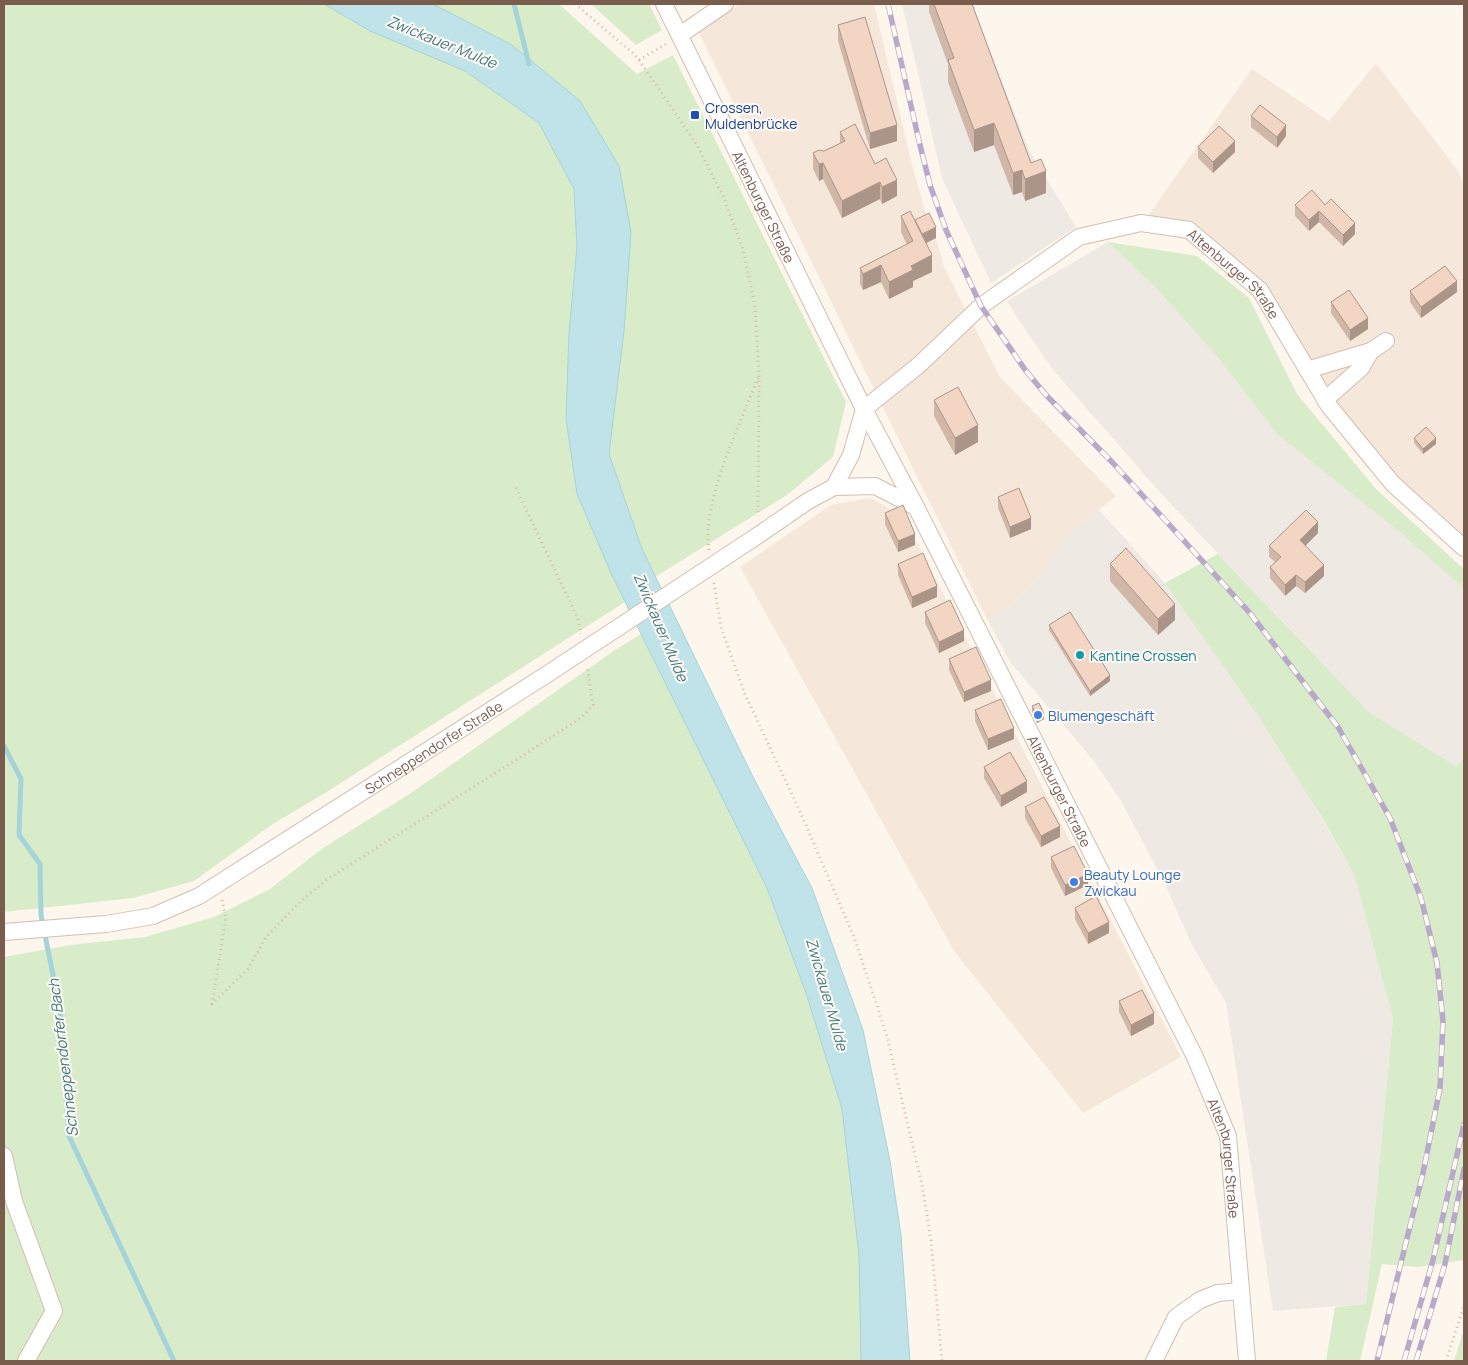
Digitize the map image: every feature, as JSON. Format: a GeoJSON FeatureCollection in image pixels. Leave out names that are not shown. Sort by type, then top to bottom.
{"type":"FeatureCollection","features":[{"type":"Feature","properties":{"kind":"street","name":"Altenburger Straße"},"geometry":{"type":"LineString","coordinates":[[664,4],[864,409],[916,507],[1194,1057],[1228,1136],[1247,1361]]}},
{"type":"Feature","properties":{"kind":"street"},"geometry":{"type":"LineString","coordinates":[[680,35],[725,4]]}},
{"type":"Feature","properties":{"kind":"street","name":"Altenburger Straße"},"geometry":{"type":"LineString","coordinates":[[864,409],[920,365],[981,306],[1079,237],[1141,223],[1189,230],[1260,290],[1325,400],[1393,484],[1464,548]]}},
{"type":"Feature","properties":{"kind":"street"},"geometry":{"type":"LineString","coordinates":[[1307,370],[1371,350],[1386,341]]}},
{"type":"Feature","properties":{"kind":"street"},"geometry":{"type":"LineString","coordinates":[[1325,400],[1361,368],[1371,350]]}},
{"type":"Feature","properties":{"kind":"street"},"geometry":{"type":"LineString","coordinates":[[834,487],[851,455],[864,409]]}},
{"type":"Feature","properties":{"kind":"street","name":"Schneppendorfer Straße"},"geometry":{"type":"LineString","coordinates":[[4,932],[106,924],[153,916],[200,896],[546,675],[808,501],[834,487],[874,486],[916,507]]}},
{"type":"Feature","properties":{"kind":"street"},"geometry":{"type":"LineString","coordinates":[[4,1156],[14,1201],[54,1311],[26,1361]]}},
{"type":"Feature","properties":{"kind":"street"},"geometry":{"type":"LineString","coordinates":[[1154,1361],[1176,1317],[1200,1300],[1218,1293],[1240,1291]]}},
{"type":"Feature","properties":{"kind":"path"},"geometry":{"type":"LineString","coordinates":[[575,4],[634,54],[697,144],[723,196],[743,249],[755,306],[759,376],[759,514],[757,536]]}},
{"type":"Feature","properties":{"kind":"path"},"geometry":{"type":"LineString","coordinates":[[639,60],[680,35]]}},
{"type":"Feature","properties":{"kind":"path"},"geometry":{"type":"LineString","coordinates":[[707,536],[715,492],[759,376]]}},
{"type":"Feature","properties":{"kind":"path"},"geometry":{"type":"LineString","coordinates":[[516,488],[578,619],[581,638]]}},
{"type":"Feature","properties":{"kind":"path"},"geometry":{"type":"LineString","coordinates":[[721,627],[744,692],[802,816],[854,937],[886,1033],[922,1185],[931,1240],[942,1361]]}},
{"type":"Feature","properties":{"kind":"path"},"geometry":{"type":"LineString","coordinates":[[218,884],[226,917],[212,1004],[248,969],[266,937],[299,903],[326,880],[581,718],[594,705],[585,657]]}},
{"type":"Feature","properties":{"kind":"path"},"geometry":{"type":"LineString","coordinates":[[1446,1361],[1464,1306]]}},
{"type":"Feature","properties":{"kind":"shaded area"},"geometry":{"type":"Polygon","coordinates":[[[739,4],[874,4],[912,165],[944,267],[1000,377],[1116,496],[1065,537],[1040,576],[1012,604],[988,621],[699,33],[739,4]]]}},
{"type":"Feature","properties":{"kind":"shaded area"},"geometry":{"type":"Polygon","coordinates":[[[902,4],[971,4],[1030,152],[1076,227],[991,283],[942,178],[902,4]]]}},
{"type":"Feature","properties":{"kind":"shaded area"},"geometry":{"type":"Polygon","coordinates":[[[1376,63],[1458,171],[1464,186],[1464,540],[1378,460],[1223,250],[1145,220],[1252,69],[1329,121],[1376,63]]]}},
{"type":"Feature","properties":{"kind":"shaded area"},"geometry":{"type":"Polygon","coordinates":[[[1108,242],[1156,288],[1220,360],[1276,433],[1401,533],[1464,589],[1464,758],[1456,766],[1370,713],[1166,499],[1054,371],[1018,319],[1007,301],[1108,242]]]}},
{"type":"Feature","properties":{"kind":"shaded area"},"geometry":{"type":"Polygon","coordinates":[[[870,498],[903,516],[1181,1057],[1083,1113],[954,951],[740,567],[831,505],[870,498]]]}},
{"type":"Feature","properties":{"kind":"shaded area"},"geometry":{"type":"Polygon","coordinates":[[[1099,510],[1165,583],[1223,661],[1296,774],[1354,874],[1393,1019],[1366,1304],[1273,1311],[1226,1003],[1191,943],[1164,882],[1121,801],[1094,761],[1010,662],[988,621],[1012,604],[1040,576],[1065,537],[1099,510]]]}},
{"type":"Feature","properties":{"kind":"green space"},"geometry":{"type":"Polygon","coordinates":[[[4,4],[324,4],[370,31],[465,71],[539,123],[574,189],[577,247],[569,332],[566,419],[577,494],[625,602],[325,793],[273,824],[194,881],[133,898],[4,912],[4,4]]]}},
{"type":"Feature","properties":{"kind":"green space"},"geometry":{"type":"Polygon","coordinates":[[[433,4],[559,4],[637,74],[673,55],[846,402],[833,457],[787,495],[655,577],[642,549],[609,454],[624,331],[619,166],[433,4]]]}},
{"type":"Feature","properties":{"kind":"green space"},"geometry":{"type":"Polygon","coordinates":[[[591,4],[649,4],[662,30],[636,45],[591,4]]]}},
{"type":"Feature","properties":{"kind":"green space"},"geometry":{"type":"Polygon","coordinates":[[[1108,242],[1197,256],[1249,298],[1297,394],[1376,489],[1464,569],[1464,589],[1401,533],[1276,433],[1220,360],[1156,288],[1108,242]]]}},
{"type":"Feature","properties":{"kind":"green space"},"geometry":{"type":"Polygon","coordinates":[[[1218,554],[1370,713],[1456,766],[1464,758],[1464,1260],[1418,1267],[1382,1264],[1360,1361],[1326,1361],[1335,1307],[1366,1304],[1393,1019],[1354,874],[1323,819],[1259,717],[1165,583],[1218,554]]]}},
{"type":"Feature","properties":{"kind":"green space"},"geometry":{"type":"Polygon","coordinates":[[[641,634],[767,888],[806,993],[842,1109],[859,1255],[861,1361],[4,1361],[4,957],[70,945],[145,937],[214,917],[270,889],[323,848],[411,793],[615,650],[641,634]]]}},
{"type":"Feature","properties":{"kind":"green space"},"geometry":{"type":"Polygon","coordinates":[[[1464,1329],[1464,1361],[1454,1361],[1464,1329]]]}},
{"type":"Feature","properties":{"kind":"water","name":"Zwickauer Mulde"},"geometry":{"type":"Polygon","coordinates":[[[324,4],[433,4],[512,45],[580,101],[619,166],[631,232],[624,331],[609,454],[642,549],[753,777],[812,888],[863,1030],[890,1161],[901,1235],[910,1361],[861,1361],[859,1255],[842,1109],[806,993],[767,888],[611,573],[577,494],[566,419],[569,332],[577,247],[574,189],[539,123],[465,71],[370,31],[324,4]]]}},
{"type":"Feature","properties":{"kind":"building"},"geometry":{"type":"Polygon","coordinates":[[[934,4],[972,4],[1031,163],[1041,159],[1046,171],[1025,179],[1022,170],[1013,173],[994,123],[974,130],[948,60],[954,58],[934,4]]]}},
{"type":"Feature","properties":{"kind":"building"},"geometry":{"type":"Polygon","coordinates":[[[865,17],[897,125],[870,133],[838,25],[865,17]]]}},
{"type":"Feature","properties":{"kind":"building"},"geometry":{"type":"Polygon","coordinates":[[[1260,105],[1286,125],[1277,137],[1251,116],[1260,105]]]}},
{"type":"Feature","properties":{"kind":"building"},"geometry":{"type":"Polygon","coordinates":[[[855,124],[875,164],[886,158],[897,180],[882,187],[880,182],[842,201],[823,163],[819,164],[813,153],[819,150],[824,151],[845,141],[840,132],[855,124]]]}},
{"type":"Feature","properties":{"kind":"building"},"geometry":{"type":"Polygon","coordinates":[[[1219,126],[1235,141],[1213,162],[1198,147],[1219,126]]]}},
{"type":"Feature","properties":{"kind":"building"},"geometry":{"type":"Polygon","coordinates":[[[1312,190],[1325,205],[1331,199],[1355,223],[1343,235],[1319,211],[1309,220],[1295,205],[1312,190]]]}},
{"type":"Feature","properties":{"kind":"building"},"geometry":{"type":"Polygon","coordinates":[[[910,211],[932,255],[911,266],[913,270],[889,282],[881,265],[863,274],[860,268],[913,241],[901,216],[910,211]]]}},
{"type":"Feature","properties":{"kind":"building"},"geometry":{"type":"Polygon","coordinates":[[[929,213],[936,227],[922,234],[915,220],[929,213]]]}},
{"type":"Feature","properties":{"kind":"building"},"geometry":{"type":"Polygon","coordinates":[[[1445,266],[1457,281],[1421,307],[1410,291],[1445,266]]]}},
{"type":"Feature","properties":{"kind":"building"},"geometry":{"type":"Polygon","coordinates":[[[1349,290],[1368,318],[1350,330],[1331,302],[1349,290]]]}},
{"type":"Feature","properties":{"kind":"building"},"geometry":{"type":"Polygon","coordinates":[[[958,387],[978,425],[955,438],[934,400],[958,387]]]}},
{"type":"Feature","properties":{"kind":"building"},"geometry":{"type":"Polygon","coordinates":[[[1426,427],[1436,438],[1423,449],[1414,438],[1426,427]]]}},
{"type":"Feature","properties":{"kind":"building"},"geometry":{"type":"Polygon","coordinates":[[[1019,488],[1031,518],[1010,527],[998,497],[1019,488]]]}},
{"type":"Feature","properties":{"kind":"building"},"geometry":{"type":"Polygon","coordinates":[[[903,505],[915,534],[898,541],[885,513],[903,505]]]}},
{"type":"Feature","properties":{"kind":"building"},"geometry":{"type":"Polygon","coordinates":[[[1306,510],[1318,522],[1300,540],[1324,565],[1305,582],[1296,575],[1285,585],[1270,567],[1281,557],[1269,546],[1306,510]]]}},
{"type":"Feature","properties":{"kind":"building"},"geometry":{"type":"Polygon","coordinates":[[[1126,548],[1175,604],[1158,619],[1110,564],[1126,548]]]}},
{"type":"Feature","properties":{"kind":"building"},"geometry":{"type":"Polygon","coordinates":[[[923,553],[937,586],[912,597],[898,564],[923,553]]]}},
{"type":"Feature","properties":{"kind":"building"},"geometry":{"type":"Polygon","coordinates":[[[950,600],[964,630],[939,642],[925,612],[950,600]]]}},
{"type":"Feature","properties":{"kind":"building","name":"Kantine Crossen"},"geometry":{"type":"Polygon","coordinates":[[[1070,612],[1110,675],[1090,691],[1049,625],[1070,612]]]}},
{"type":"Feature","properties":{"kind":"building"},"geometry":{"type":"Polygon","coordinates":[[[976,647],[991,680],[964,692],[949,659],[976,647]]]}},
{"type":"Feature","properties":{"kind":"building"},"geometry":{"type":"Polygon","coordinates":[[[1001,699],[1014,728],[988,739],[975,710],[1001,699]]]}},
{"type":"Feature","properties":{"kind":"building"},"geometry":{"type":"Polygon","coordinates":[[[1039,703],[1044,714],[1037,717],[1032,706],[1039,703]]]}},
{"type":"Feature","properties":{"kind":"building"},"geometry":{"type":"Polygon","coordinates":[[[1010,752],[1027,781],[1001,796],[984,767],[1010,752]]]}},
{"type":"Feature","properties":{"kind":"building"},"geometry":{"type":"Polygon","coordinates":[[[1044,797],[1060,826],[1041,836],[1025,807],[1044,797]]]}},
{"type":"Feature","properties":{"kind":"building"},"geometry":{"type":"Polygon","coordinates":[[[1074,846],[1088,874],[1065,885],[1051,857],[1074,846]]]}},
{"type":"Feature","properties":{"kind":"building"},"geometry":{"type":"Polygon","coordinates":[[[1096,896],[1109,922],[1088,933],[1075,908],[1096,896]]]}},
{"type":"Feature","properties":{"kind":"building"},"geometry":{"type":"Polygon","coordinates":[[[1142,990],[1154,1013],[1131,1025],[1119,1001],[1142,990]]]}},
{"type":"Feature","properties":{"kind":"waterway"},"geometry":{"type":"LineString","coordinates":[[514,4],[529,64]]}},
{"type":"Feature","properties":{"kind":"waterway","name":"Schneppendorfer Bach"},"geometry":{"type":"LineString","coordinates":[[4,746],[21,779],[19,835],[40,864],[41,915],[60,1010],[69,1136],[174,1361]]}},
{"type":"Feature","properties":{"kind":"railway"},"geometry":{"type":"LineString","coordinates":[[888,4],[930,185],[946,230],[981,306],[1026,371],[1046,395],[1112,462],[1249,612],[1338,727],[1390,818],[1421,898],[1437,963],[1443,1021],[1440,1088],[1423,1173],[1377,1361]]}},
{"type":"Feature","properties":{"kind":"railway"},"geometry":{"type":"LineString","coordinates":[[1404,1361],[1433,1260],[1464,1124]]}},
{"type":"Feature","properties":{"kind":"railway"},"geometry":{"type":"LineString","coordinates":[[1416,1361],[1445,1264],[1464,1169]]}},
{"type":"Feature","properties":{"kind":"place","name":"Crossen, Muldenbrücke"},"geometry":{"type":"Point","coordinates":[695,115]}},
{"type":"Feature","properties":{"kind":"place","name":"Kantine Crossen"},"geometry":{"type":"Point","coordinates":[1080,655]}},
{"type":"Feature","properties":{"kind":"place","name":"Blumengeschäft"},"geometry":{"type":"Point","coordinates":[1038,715]}},
{"type":"Feature","properties":{"kind":"place","name":"Beauty Lounge Zwickau"},"geometry":{"type":"Point","coordinates":[1074,882]}}]}
